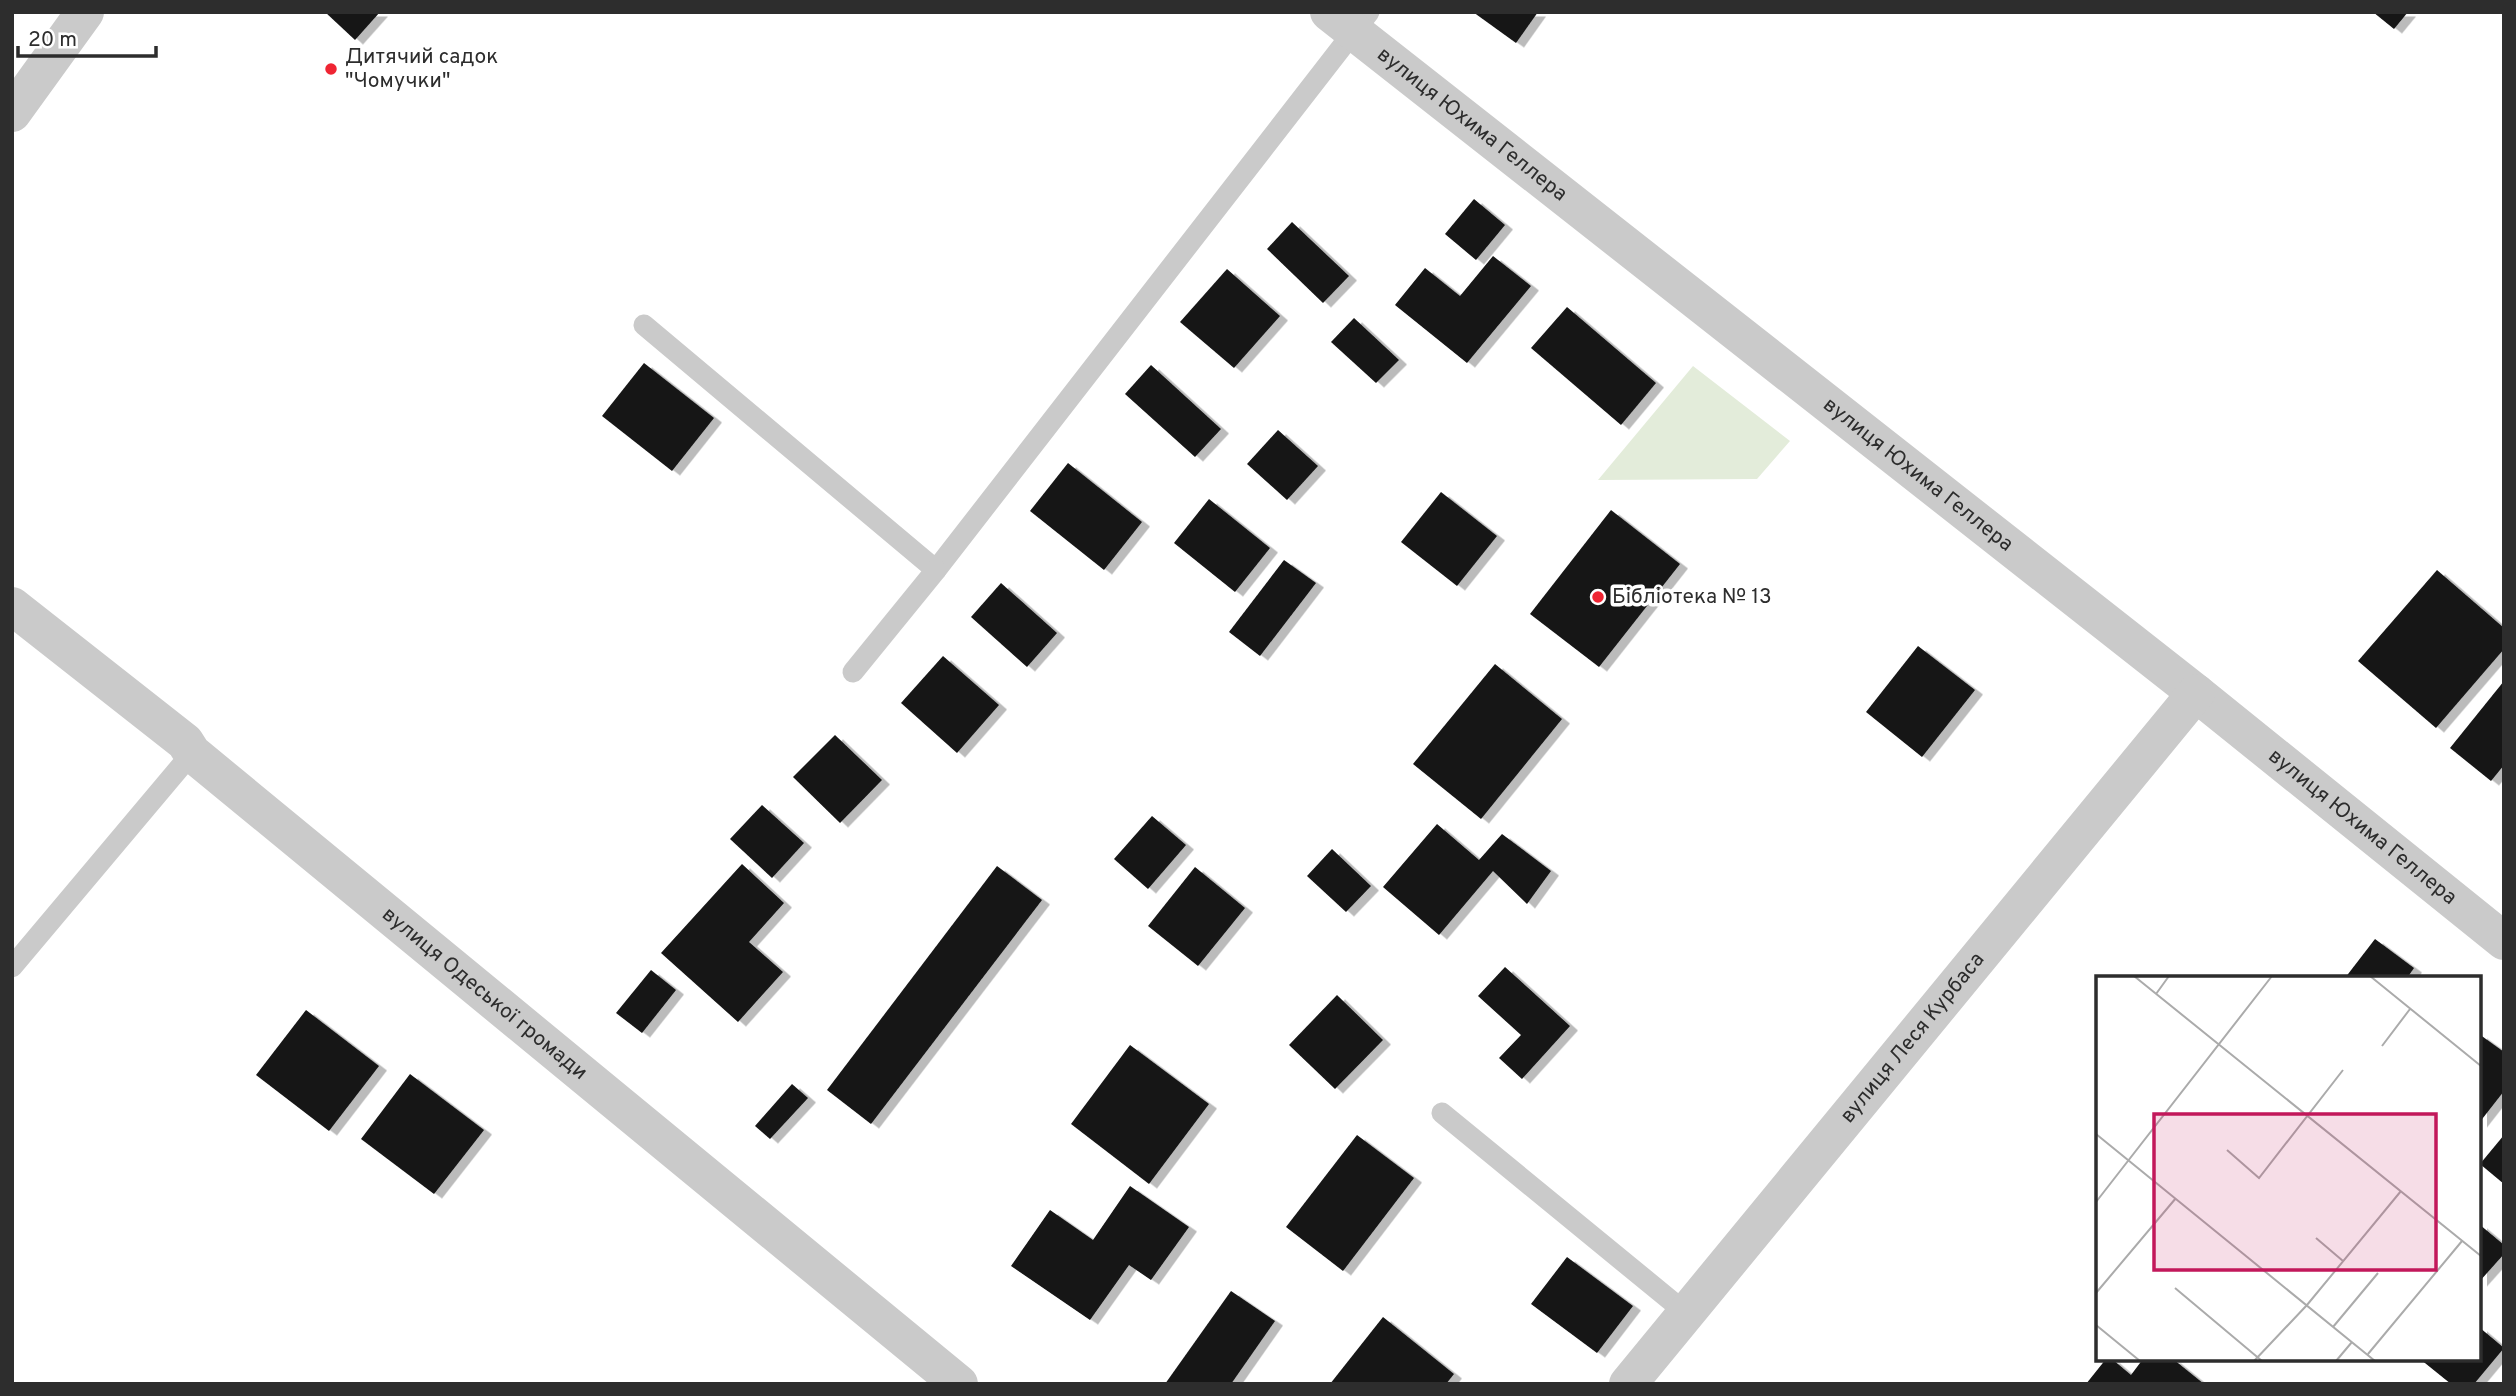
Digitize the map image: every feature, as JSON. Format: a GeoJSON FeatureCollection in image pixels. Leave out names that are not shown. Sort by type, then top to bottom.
{"type":"FeatureCollection","features":[{"type":"Feature","properties":{"kind":"street"},"geometry":{"type":"LineString","coordinates":[[12,113],[85,12]]}},
{"type":"Feature","properties":{"kind":"street","name":"вулиця Юхима Геллера"},"geometry":{"type":"LineString","coordinates":[[1350,19],[2504,942]]}},
{"type":"Feature","properties":{"kind":"street","name":"вулиця Одеської громади"},"geometry":{"type":"LineString","coordinates":[[12,606],[185,742],[192,753],[960,1384]]}},
{"type":"Feature","properties":{"kind":"street","name":"вулиця Леся Курбаса"},"geometry":{"type":"LineString","coordinates":[[1628,1384],[2196,693]]}},
{"type":"Feature","properties":{"kind":"lane"},"geometry":{"type":"LineString","coordinates":[[853,672],[936,570],[1350,19]]}},
{"type":"Feature","properties":{"kind":"lane"},"geometry":{"type":"LineString","coordinates":[[644,325],[936,570]]}},
{"type":"Feature","properties":{"kind":"lane"},"geometry":{"type":"LineString","coordinates":[[12,967],[192,753]]}},
{"type":"Feature","properties":{"kind":"lane"},"geometry":{"type":"LineString","coordinates":[[1442,1114],[1686,1313]]}},
{"type":"Feature","properties":{"kind":"green space"},"geometry":{"type":"Polygon","coordinates":[[[1693,366],[1790,441],[1757,479],[1598,480],[1693,366]]]}},
{"type":"Feature","properties":{"kind":"building"},"geometry":{"type":"Polygon","coordinates":[[[325,12],[380,12],[355,40],[325,12]]]}},
{"type":"Feature","properties":{"kind":"building"},"geometry":{"type":"Polygon","coordinates":[[[1473,12],[1538,12],[1516,43],[1473,12]]]}},
{"type":"Feature","properties":{"kind":"building"},"geometry":{"type":"Polygon","coordinates":[[[2373,12],[2408,12],[2394,29],[2373,12]]]}},
{"type":"Feature","properties":{"kind":"building"},"geometry":{"type":"Polygon","coordinates":[[[1474,199],[1505,225],[1476,260],[1445,234],[1474,199]]]}},
{"type":"Feature","properties":{"kind":"building"},"geometry":{"type":"Polygon","coordinates":[[[1292,222],[1349,276],[1323,303],[1267,249],[1292,222]]]}},
{"type":"Feature","properties":{"kind":"building"},"geometry":{"type":"Polygon","coordinates":[[[1493,256],[1531,286],[1467,363],[1395,305],[1425,268],[1460,296],[1493,256]]]}},
{"type":"Feature","properties":{"kind":"building"},"geometry":{"type":"Polygon","coordinates":[[[1227,269],[1280,316],[1234,368],[1180,322],[1227,269]]]}},
{"type":"Feature","properties":{"kind":"building"},"geometry":{"type":"Polygon","coordinates":[[[1567,307],[1656,383],[1621,425],[1531,348],[1567,307]]]}},
{"type":"Feature","properties":{"kind":"building"},"geometry":{"type":"Polygon","coordinates":[[[1354,318],[1399,360],[1376,383],[1331,342],[1354,318]]]}},
{"type":"Feature","properties":{"kind":"building"},"geometry":{"type":"Polygon","coordinates":[[[644,363],[714,418],[672,471],[602,416],[644,363]]]}},
{"type":"Feature","properties":{"kind":"building"},"geometry":{"type":"Polygon","coordinates":[[[1151,365],[1221,429],[1195,457],[1125,394],[1151,365]]]}},
{"type":"Feature","properties":{"kind":"building"},"geometry":{"type":"Polygon","coordinates":[[[1278,430],[1318,466],[1287,500],[1247,464],[1278,430]]]}},
{"type":"Feature","properties":{"kind":"building"},"geometry":{"type":"Polygon","coordinates":[[[1068,463],[1142,522],[1104,570],[1030,511],[1068,463]]]}},
{"type":"Feature","properties":{"kind":"building"},"geometry":{"type":"Polygon","coordinates":[[[1441,492],[1497,536],[1457,586],[1401,542],[1441,492]]]}},
{"type":"Feature","properties":{"kind":"building"},"geometry":{"type":"Polygon","coordinates":[[[1209,499],[1270,548],[1235,592],[1174,543],[1209,499]]]}},
{"type":"Feature","properties":{"kind":"building","name":"Бібліотека № 13"},"geometry":{"type":"Polygon","coordinates":[[[1611,510],[1680,564],[1599,667],[1530,614],[1611,510]]]}},
{"type":"Feature","properties":{"kind":"building"},"geometry":{"type":"Polygon","coordinates":[[[1284,560],[1316,583],[1260,656],[1229,632],[1284,560]]]}},
{"type":"Feature","properties":{"kind":"building"},"geometry":{"type":"Polygon","coordinates":[[[2437,570],[2504,628],[2504,649],[2436,728],[2358,661],[2437,570]]]}},
{"type":"Feature","properties":{"kind":"building"},"geometry":{"type":"Polygon","coordinates":[[[1001,583],[1057,633],[1027,667],[971,617],[1001,583]]]}},
{"type":"Feature","properties":{"kind":"building"},"geometry":{"type":"Polygon","coordinates":[[[1918,646],[1975,690],[1922,757],[1866,712],[1918,646]]]}},
{"type":"Feature","properties":{"kind":"building"},"geometry":{"type":"Polygon","coordinates":[[[943,656],[999,705],[957,753],[901,703],[943,656]]]}},
{"type":"Feature","properties":{"kind":"building"},"geometry":{"type":"Polygon","coordinates":[[[1495,664],[1562,719],[1481,819],[1413,764],[1495,664]]]}},
{"type":"Feature","properties":{"kind":"building"},"geometry":{"type":"Polygon","coordinates":[[[2504,681],[2504,765],[2491,781],[2450,748],[2504,681]]]}},
{"type":"Feature","properties":{"kind":"building"},"geometry":{"type":"Polygon","coordinates":[[[835,735],[882,780],[840,823],[793,777],[835,735]]]}},
{"type":"Feature","properties":{"kind":"building"},"geometry":{"type":"Polygon","coordinates":[[[762,805],[804,843],[772,878],[730,839],[762,805]]]}},
{"type":"Feature","properties":{"kind":"building"},"geometry":{"type":"Polygon","coordinates":[[[1152,816],[1186,845],[1148,889],[1114,859],[1152,816]]]}},
{"type":"Feature","properties":{"kind":"building"},"geometry":{"type":"Polygon","coordinates":[[[1437,824],[1479,860],[1502,834],[1551,871],[1527,904],[1493,871],[1439,935],[1383,887],[1437,824]]]}},
{"type":"Feature","properties":{"kind":"building"},"geometry":{"type":"Polygon","coordinates":[[[1332,849],[1371,886],[1346,912],[1307,876],[1332,849]]]}},
{"type":"Feature","properties":{"kind":"building"},"geometry":{"type":"Polygon","coordinates":[[[742,864],[784,903],[749,942],[783,972],[738,1022],[661,953],[742,864]]]}},
{"type":"Feature","properties":{"kind":"building"},"geometry":{"type":"Polygon","coordinates":[[[997,866],[1042,900],[871,1124],[827,1090],[997,866]]]}},
{"type":"Feature","properties":{"kind":"building"},"geometry":{"type":"Polygon","coordinates":[[[1195,867],[1245,908],[1198,966],[1148,926],[1195,867]]]}},
{"type":"Feature","properties":{"kind":"building"},"geometry":{"type":"Polygon","coordinates":[[[2375,939],[2414,968],[2408,976],[2347,976],[2375,939]]]}},
{"type":"Feature","properties":{"kind":"building"},"geometry":{"type":"Polygon","coordinates":[[[1505,967],[1570,1026],[1522,1079],[1499,1058],[1521,1035],[1478,996],[1505,967]]]}},
{"type":"Feature","properties":{"kind":"building"},"geometry":{"type":"Polygon","coordinates":[[[651,970],[676,990],[642,1033],[616,1013],[651,970]]]}},
{"type":"Feature","properties":{"kind":"building"},"geometry":{"type":"Polygon","coordinates":[[[1337,995],[1383,1040],[1335,1089],[1289,1045],[1337,995]]]}},
{"type":"Feature","properties":{"kind":"building"},"geometry":{"type":"Polygon","coordinates":[[[306,1010],[379,1066],[329,1131],[256,1075],[306,1010]]]}},
{"type":"Feature","properties":{"kind":"building"},"geometry":{"type":"Polygon","coordinates":[[[2481,1035],[2504,1052],[2504,1091],[2481,1120],[2481,1035]]]}},
{"type":"Feature","properties":{"kind":"building"},"geometry":{"type":"Polygon","coordinates":[[[1130,1045],[1209,1104],[1149,1184],[1071,1124],[1130,1045]]]}},
{"type":"Feature","properties":{"kind":"building"},"geometry":{"type":"Polygon","coordinates":[[[410,1074],[484,1130],[434,1194],[361,1139],[410,1074]]]}},
{"type":"Feature","properties":{"kind":"building"},"geometry":{"type":"Polygon","coordinates":[[[792,1084],[808,1098],[770,1139],[755,1126],[792,1084]]]}},
{"type":"Feature","properties":{"kind":"building"},"geometry":{"type":"Polygon","coordinates":[[[1357,1135],[1414,1178],[1343,1271],[1286,1227],[1357,1135]]]}},
{"type":"Feature","properties":{"kind":"building"},"geometry":{"type":"Polygon","coordinates":[[[2504,1135],[2504,1184],[2481,1163],[2504,1135]]]}},
{"type":"Feature","properties":{"kind":"building"},"geometry":{"type":"Polygon","coordinates":[[[1130,1186],[1189,1227],[1151,1280],[1129,1265],[1090,1320],[1011,1266],[1050,1210],[1093,1240],[1130,1186]]]}},
{"type":"Feature","properties":{"kind":"building"},"geometry":{"type":"Polygon","coordinates":[[[2481,1226],[2504,1245],[2504,1254],[2481,1280],[2481,1226]]]}},
{"type":"Feature","properties":{"kind":"building"},"geometry":{"type":"Polygon","coordinates":[[[1567,1257],[1633,1306],[1597,1353],[1531,1304],[1567,1257]]]}},
{"type":"Feature","properties":{"kind":"building"},"geometry":{"type":"Polygon","coordinates":[[[1231,1291],[1275,1321],[1231,1384],[1165,1384],[1231,1291]]]}},
{"type":"Feature","properties":{"kind":"building"},"geometry":{"type":"Polygon","coordinates":[[[1383,1317],[1454,1374],[1446,1384],[1330,1384],[1383,1317]]]}},
{"type":"Feature","properties":{"kind":"building"},"geometry":{"type":"Polygon","coordinates":[[[2481,1329],[2504,1348],[2474,1384],[2451,1384],[2422,1361],[2481,1361],[2481,1329]]]}},
{"type":"Feature","properties":{"kind":"building"},"geometry":{"type":"Polygon","coordinates":[[[2104,1361],[2114,1361],[2131,1375],[2142,1361],[2175,1361],[2204,1384],[2086,1384],[2104,1361]]]}},
{"type":"Feature","properties":{"kind":"place","name":"Дитячий садок \"Чомучки\""},"geometry":{"type":"Point","coordinates":[331,69]}},
{"type":"Feature","properties":{"kind":"place","name":"Бібліотека № 13"},"geometry":{"type":"Point","coordinates":[1598,597]}}]}
